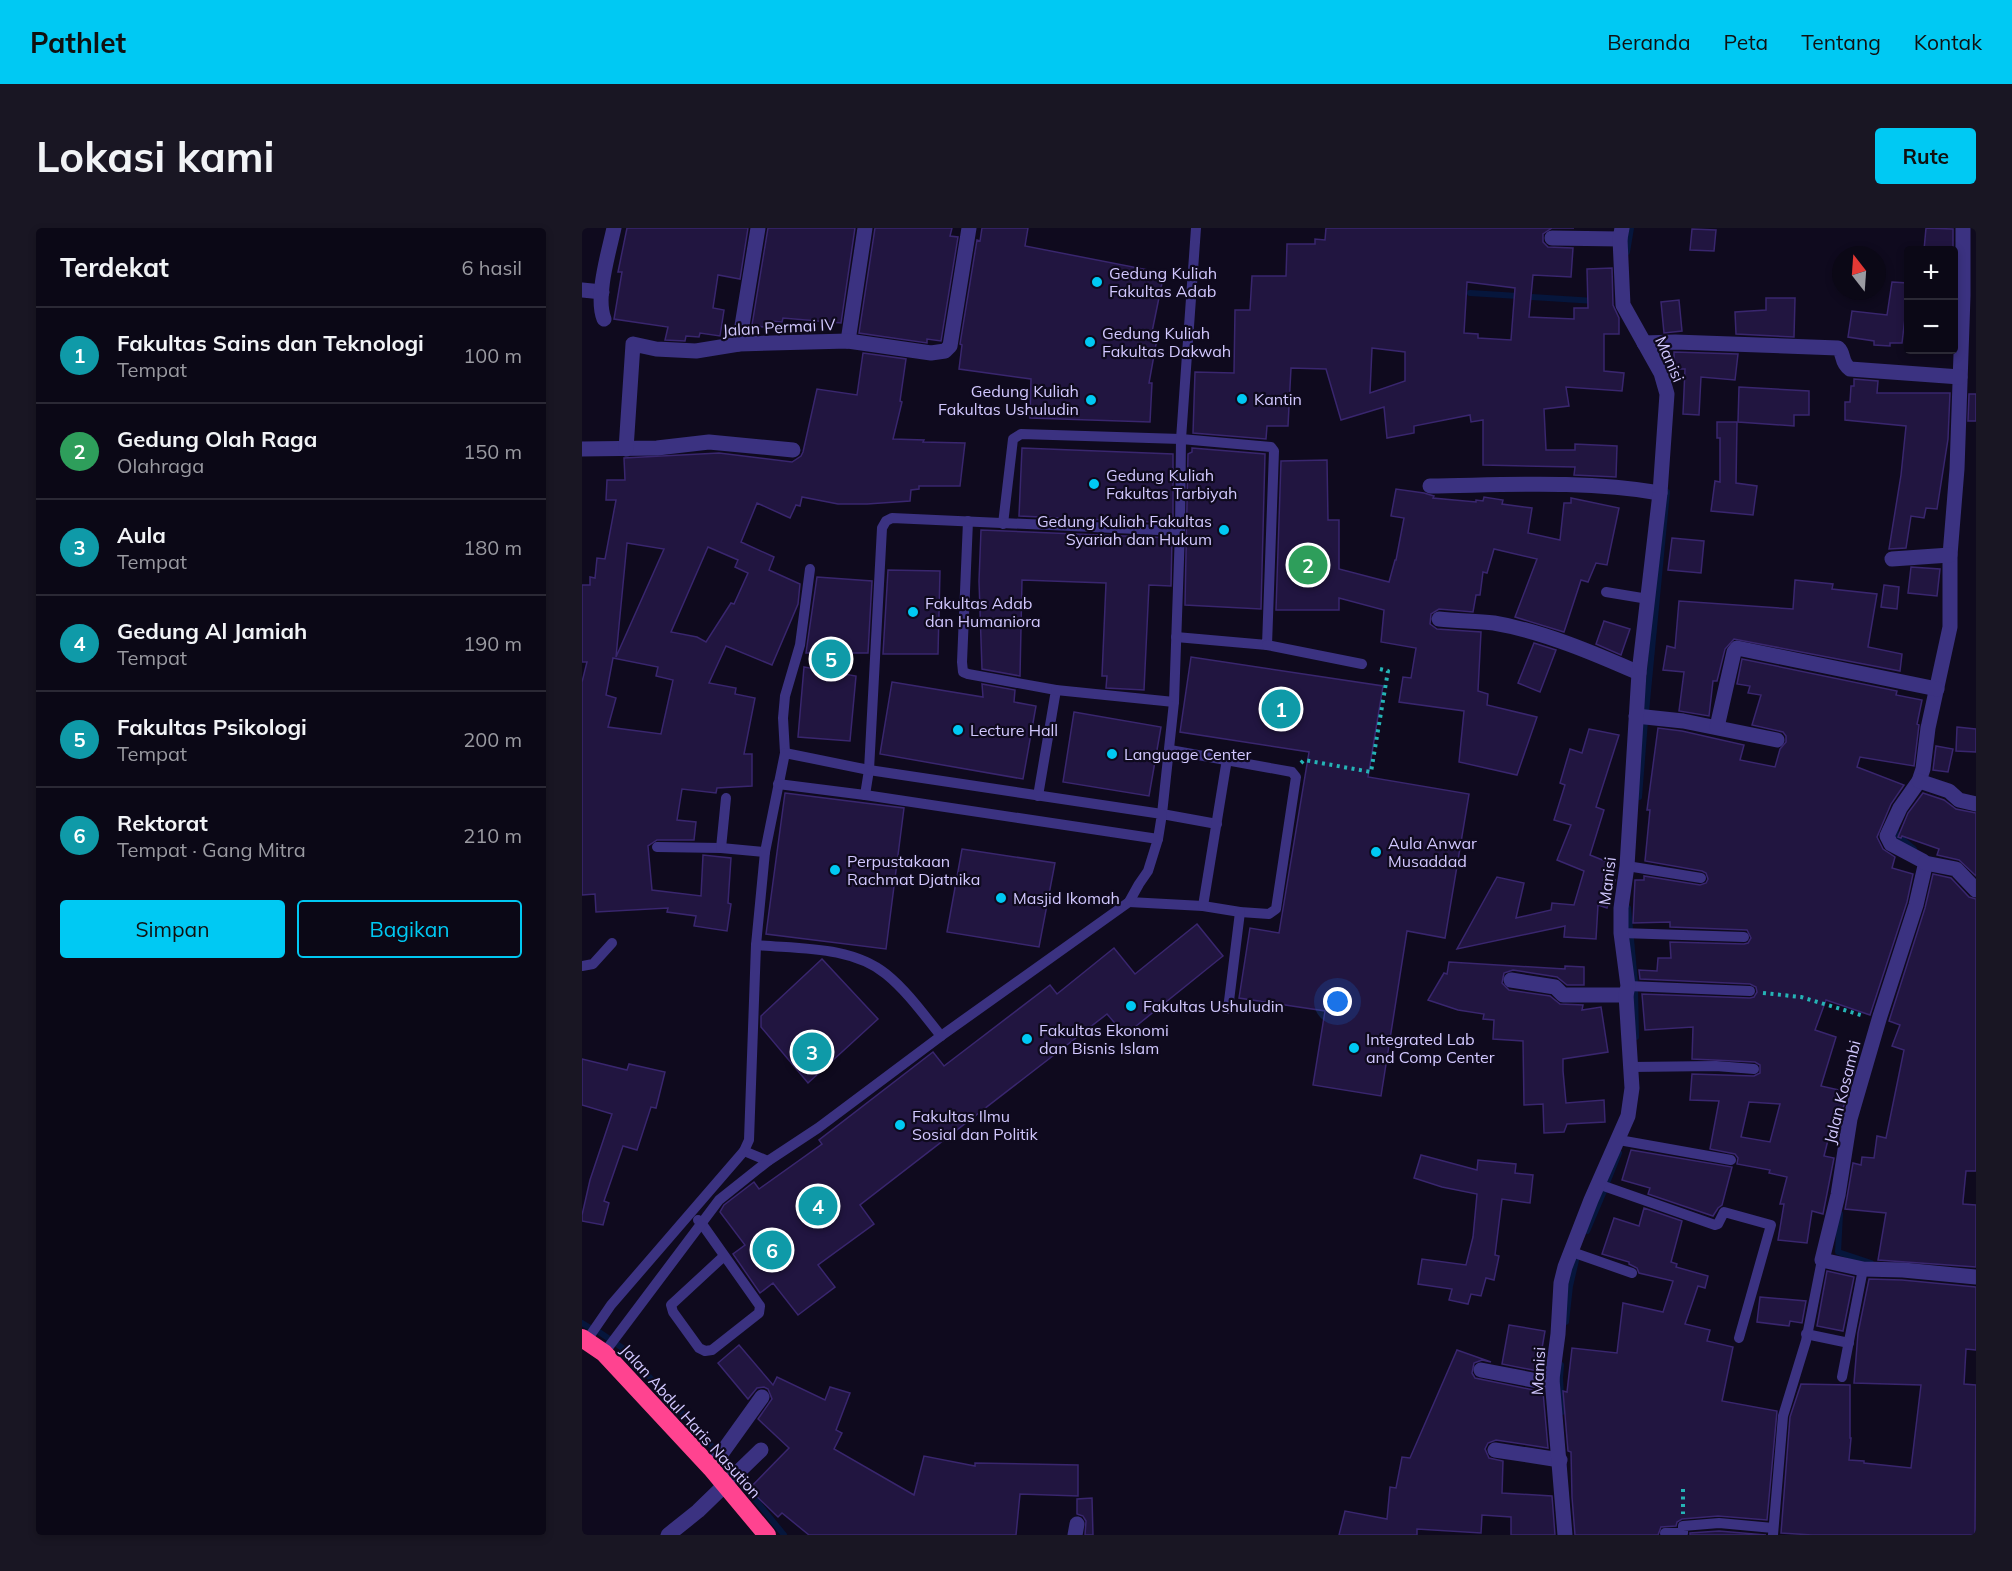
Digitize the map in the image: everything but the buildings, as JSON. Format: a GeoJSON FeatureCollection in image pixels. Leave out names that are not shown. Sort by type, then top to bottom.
{"type":"FeatureCollection","features":[{"type":"Feature","properties":{"kind":"highway","name":"Jalan Abdul Haris Nasution"},"geometry":{"type":"LineString","coordinates":[[584,1339],[604,1353],[711,1468],[767,1535]]}},
{"type":"Feature","properties":{"kind":"street"},"geometry":{"type":"LineString","coordinates":[[604,319],[602,292],[614,228]]}},
{"type":"Feature","properties":{"kind":"street"},"geometry":{"type":"LineString","coordinates":[[739,344],[758,228]]}},
{"type":"Feature","properties":{"kind":"street","name":"Jalan Permai IV"},"geometry":{"type":"LineString","coordinates":[[626,449],[633,344],[656,349],[696,351],[739,344],[848,341],[865,228]]}},
{"type":"Feature","properties":{"kind":"street"},"geometry":{"type":"LineString","coordinates":[[848,341],[932,353],[945,351],[950,346],[969,228]]}},
{"type":"Feature","properties":{"kind":"street"},"geometry":{"type":"LineString","coordinates":[[1963,228],[1960,377],[1950,555],[1950,627],[1928,728],[1923,769],[1900,808],[1887,836],[1888,841],[1925,863],[1956,868],[1976,890]]}},
{"type":"Feature","properties":{"kind":"street"},"geometry":{"type":"LineString","coordinates":[[1552,238],[1621,234]]}},
{"type":"Feature","properties":{"kind":"street","name":"Manisi"},"geometry":{"type":"LineString","coordinates":[[1565,1535],[1552,1379],[1561,1283],[1598,1184],[1628,1116],[1632,1088],[1627,991],[1621,933],[1623,890],[1628,866],[1639,674],[1660,493],[1667,394],[1661,373],[1623,305],[1621,234]]}},
{"type":"Feature","properties":{"kind":"street"},"geometry":{"type":"LineString","coordinates":[[582,290],[602,292]]}},
{"type":"Feature","properties":{"kind":"street"},"geometry":{"type":"LineString","coordinates":[[1644,344],[1675,342],[1838,348],[1842,352],[1843,363],[1850,369],[1960,377]]}},
{"type":"Feature","properties":{"kind":"street"},"geometry":{"type":"LineString","coordinates":[[582,449],[626,449],[709,442],[793,450]]}},
{"type":"Feature","properties":{"kind":"street"},"geometry":{"type":"LineString","coordinates":[[1430,486],[1547,484],[1620,486],[1660,493]]}},
{"type":"Feature","properties":{"kind":"street"},"geometry":{"type":"LineString","coordinates":[[1892,559],[1950,555]]}},
{"type":"Feature","properties":{"kind":"street"},"geometry":{"type":"LineString","coordinates":[[1439,619],[1493,623],[1520,629],[1604,658],[1639,674]]}},
{"type":"Feature","properties":{"kind":"street"},"geometry":{"type":"LineString","coordinates":[[1717,727],[1734,652],[1737,648],[1937,689]]}},
{"type":"Feature","properties":{"kind":"street"},"geometry":{"type":"LineString","coordinates":[[1636,716],[1717,727],[1777,740]]}},
{"type":"Feature","properties":{"kind":"street"},"geometry":{"type":"LineString","coordinates":[[1918,781],[1949,791],[1959,800],[1976,804]]}},
{"type":"Feature","properties":{"kind":"street","name":"Jalan Kosambi"},"geometry":{"type":"LineString","coordinates":[[1822,1260],[1838,1195],[1850,1119],[1916,905],[1925,863]]}},
{"type":"Feature","properties":{"kind":"street"},"geometry":{"type":"LineString","coordinates":[[1511,980],[1555,987],[1563,995],[1627,991]]}},
{"type":"Feature","properties":{"kind":"street"},"geometry":{"type":"LineString","coordinates":[[1822,1260],[1863,1269],[1903,1270],[1976,1277]]}},
{"type":"Feature","properties":{"kind":"street"},"geometry":{"type":"LineString","coordinates":[[1481,1370],[1543,1382],[1552,1379]]}},
{"type":"Feature","properties":{"kind":"street"},"geometry":{"type":"LineString","coordinates":[[711,1468],[762,1397]]}},
{"type":"Feature","properties":{"kind":"street"},"geometry":{"type":"LineString","coordinates":[[668,1535],[698,1511],[760,1450]]}},
{"type":"Feature","properties":{"kind":"street"},"geometry":{"type":"LineString","coordinates":[[1495,1450],[1560,1460]]}},
{"type":"Feature","properties":{"kind":"lane"},"geometry":{"type":"LineString","coordinates":[[604,1353],[719,1200],[768,1161],[818,1128],[941,1036],[1129,902],[1148,871],[1158,839],[1162,814],[1174,702],[1181,439],[1196,228]]}},
{"type":"Feature","properties":{"kind":"lane"},"geometry":{"type":"LineString","coordinates":[[1003,524],[1013,440],[1017,435],[1181,439],[1271,447],[1274,451],[1267,645]]}},
{"type":"Feature","properties":{"kind":"lane"},"geometry":{"type":"LineString","coordinates":[[865,795],[869,770],[882,528],[886,521],[892,518],[968,520],[1003,524],[1180,531]]}},
{"type":"Feature","properties":{"kind":"lane"},"geometry":{"type":"LineString","coordinates":[[968,520],[963,672],[1056,690],[1174,702]]}},
{"type":"Feature","properties":{"kind":"lane"},"geometry":{"type":"LineString","coordinates":[[584,1339],[744,1151],[749,1140],[756,945],[765,852],[785,753],[783,718],[785,696],[800,645],[810,569]]}},
{"type":"Feature","properties":{"kind":"lane"},"geometry":{"type":"LineString","coordinates":[[1606,592],[1648,598]]}},
{"type":"Feature","properties":{"kind":"lane"},"geometry":{"type":"LineString","coordinates":[[1176,637],[1267,645],[1362,664]]}},
{"type":"Feature","properties":{"kind":"lane"},"geometry":{"type":"LineString","coordinates":[[1038,796],[1056,690]]}},
{"type":"Feature","properties":{"kind":"lane"},"geometry":{"type":"LineString","coordinates":[[1129,902],[1203,906],[1269,914],[1276,909],[1296,780],[1292,772],[1170,750]]}},
{"type":"Feature","properties":{"kind":"lane"},"geometry":{"type":"LineString","coordinates":[[785,753],[869,770],[1217,824]]}},
{"type":"Feature","properties":{"kind":"lane"},"geometry":{"type":"LineString","coordinates":[[1203,906],[1227,759]]}},
{"type":"Feature","properties":{"kind":"lane"},"geometry":{"type":"LineString","coordinates":[[778,784],[1158,839]]}},
{"type":"Feature","properties":{"kind":"lane"},"geometry":{"type":"LineString","coordinates":[[721,848],[726,798]]}},
{"type":"Feature","properties":{"kind":"lane"},"geometry":{"type":"LineString","coordinates":[[657,847],[721,848],[765,852]]}},
{"type":"Feature","properties":{"kind":"lane"},"geometry":{"type":"LineString","coordinates":[[1628,866],[1701,878]]}},
{"type":"Feature","properties":{"kind":"lane"},"geometry":{"type":"LineString","coordinates":[[1228,1009],[1240,912]]}},
{"type":"Feature","properties":{"kind":"lane"},"geometry":{"type":"LineString","coordinates":[[1621,933],[1744,937]]}},
{"type":"Feature","properties":{"kind":"lane"},"geometry":{"type":"LineString","coordinates":[[582,966],[593,964],[612,943]]}},
{"type":"Feature","properties":{"kind":"lane"},"geometry":{"type":"LineString","coordinates":[[756,945],[836,953],[864,961],[886,974],[909,997],[941,1036]]}},
{"type":"Feature","properties":{"kind":"lane"},"geometry":{"type":"LineString","coordinates":[[1627,991],[1750,991]]}},
{"type":"Feature","properties":{"kind":"lane"},"geometry":{"type":"LineString","coordinates":[[1631,1067],[1716,1066],[1754,1069]]}},
{"type":"Feature","properties":{"kind":"lane"},"geometry":{"type":"LineString","coordinates":[[1619,1140],[1731,1160]]}},
{"type":"Feature","properties":{"kind":"lane"},"geometry":{"type":"LineString","coordinates":[[744,1151],[768,1161]]}},
{"type":"Feature","properties":{"kind":"lane"},"geometry":{"type":"LineString","coordinates":[[1598,1184],[1715,1225],[1725,1212],[1771,1225],[1739,1338]]}},
{"type":"Feature","properties":{"kind":"lane"},"geometry":{"type":"LineString","coordinates":[[691,1213],[702,1224],[760,1306],[760,1311],[712,1350],[705,1352],[699,1348],[679,1321],[671,1305],[724,1256]]}},
{"type":"Feature","properties":{"kind":"lane"},"geometry":{"type":"LineString","coordinates":[[1572,1252],[1632,1273]]}},
{"type":"Feature","properties":{"kind":"lane"},"geometry":{"type":"LineString","coordinates":[[1665,1533],[1683,1533],[1683,1526],[1719,1523],[1773,1532],[1783,1416],[1806,1334],[1822,1260]]}},
{"type":"Feature","properties":{"kind":"lane"},"geometry":{"type":"LineString","coordinates":[[1842,1377],[1863,1269]]}},
{"type":"Feature","properties":{"kind":"lane"},"geometry":{"type":"LineString","coordinates":[[1806,1334],[1849,1343]]}},
{"type":"Feature","properties":{"kind":"path"},"geometry":{"type":"LineString","coordinates":[[1292,772],[1304,760],[1371,772],[1388,671],[1362,664]]}},
{"type":"Feature","properties":{"kind":"path"},"geometry":{"type":"LineString","coordinates":[[1750,991],[1801,997],[1879,1020]]}},
{"type":"Feature","properties":{"kind":"path"},"geometry":{"type":"LineString","coordinates":[[1683,1489],[1683,1526]]}},
{"type":"Feature","properties":{"kind":"waterway"},"geometry":{"type":"LineString","coordinates":[[1627,252],[1631,228]]}},
{"type":"Feature","properties":{"kind":"waterway"},"geometry":{"type":"LineString","coordinates":[[1470,293],[1595,301]]}},
{"type":"Feature","properties":{"kind":"waterway"},"geometry":{"type":"LineString","coordinates":[[1657,350],[1666,365],[1668,374]]}},
{"type":"Feature","properties":{"kind":"waterway"},"geometry":{"type":"LineString","coordinates":[[1646,712],[1667,492]]}},
{"type":"Feature","properties":{"kind":"waterway"},"geometry":{"type":"LineString","coordinates":[[1639,797],[1645,721]]}},
{"type":"Feature","properties":{"kind":"waterway"},"geometry":{"type":"LineString","coordinates":[[1896,829],[1895,833],[1914,849]]}},
{"type":"Feature","properties":{"kind":"waterway"},"geometry":{"type":"LineString","coordinates":[[1628,908],[1630,928]]}},
{"type":"Feature","properties":{"kind":"waterway"},"geometry":{"type":"LineString","coordinates":[[1631,939],[1635,983]]}},
{"type":"Feature","properties":{"kind":"waterway"},"geometry":{"type":"LineString","coordinates":[[1635,990],[1636,1037]]}},
{"type":"Feature","properties":{"kind":"waterway"},"geometry":{"type":"LineString","coordinates":[[1607,1183],[1619,1153]]}},
{"type":"Feature","properties":{"kind":"waterway"},"geometry":{"type":"LineString","coordinates":[[1587,1231],[1604,1191]]}},
{"type":"Feature","properties":{"kind":"waterway"},"geometry":{"type":"LineString","coordinates":[[1840,1214],[1838,1252],[1871,1263]]}},
{"type":"Feature","properties":{"kind":"waterway"},"geometry":{"type":"LineString","coordinates":[[1566,1322],[1570,1286],[1577,1256]]}},
{"type":"Feature","properties":{"kind":"waterway"},"geometry":{"type":"LineString","coordinates":[[582,1323],[592,1329]]}},
{"type":"Feature","properties":{"kind":"waterway"},"geometry":{"type":"LineString","coordinates":[[596,1330],[611,1340]]}},
{"type":"Feature","properties":{"kind":"waterway"},"geometry":{"type":"LineString","coordinates":[[614,1342],[625,1350],[719,1454]]}},
{"type":"Feature","properties":{"kind":"waterway"},"geometry":{"type":"LineString","coordinates":[[1561,1365],[1562,1412]]}},
{"type":"Feature","properties":{"kind":"waterway"},"geometry":{"type":"LineString","coordinates":[[721,1457],[734,1472]]}},
{"type":"Feature","properties":{"kind":"waterway"},"geometry":{"type":"LineString","coordinates":[[737,1477],[784,1535]]}},
{"type":"Feature","properties":{"kind":"place","name":"Gedung Kuliah Fakultas Adab"},"geometry":{"type":"Point","coordinates":[1097,282]}},
{"type":"Feature","properties":{"kind":"place","name":"Gedung Kuliah Fakultas Dakwah"},"geometry":{"type":"Point","coordinates":[1090,342]}},
{"type":"Feature","properties":{"kind":"place","name":"Kantin"},"geometry":{"type":"Point","coordinates":[1242,399]}},
{"type":"Feature","properties":{"kind":"place","name":"Gedung Kuliah Fakultas Ushuludin"},"geometry":{"type":"Point","coordinates":[1091,400]}},
{"type":"Feature","properties":{"kind":"place","name":"Gedung Kuliah Fakultas Tarbiyah"},"geometry":{"type":"Point","coordinates":[1094,484]}},
{"type":"Feature","properties":{"kind":"place","name":"Gedung Kuliah Fakultas Syariah dan Hukum"},"geometry":{"type":"Point","coordinates":[1224,530]}},
{"type":"Feature","properties":{"kind":"place","name":"Gedung Olah Raga"},"geometry":{"type":"Point","coordinates":[1308,565]}},
{"type":"Feature","properties":{"kind":"place","name":"Fakultas Adab dan Humaniora"},"geometry":{"type":"Point","coordinates":[913,612]}},
{"type":"Feature","properties":{"kind":"place","name":"Fakultas Psikologi"},"geometry":{"type":"Point","coordinates":[831,659]}},
{"type":"Feature","properties":{"kind":"place","name":"Fakultas Sains dan Teknologi"},"geometry":{"type":"Point","coordinates":[1281,709]}},
{"type":"Feature","properties":{"kind":"place","name":"Lecture Hall"},"geometry":{"type":"Point","coordinates":[958,730]}},
{"type":"Feature","properties":{"kind":"place","name":"Language Center"},"geometry":{"type":"Point","coordinates":[1112,754]}},
{"type":"Feature","properties":{"kind":"place","name":"Aula Anwar Musaddad"},"geometry":{"type":"Point","coordinates":[1376,852]}},
{"type":"Feature","properties":{"kind":"place","name":"Perpustakaan Rachmat Djatnika"},"geometry":{"type":"Point","coordinates":[835,870]}},
{"type":"Feature","properties":{"kind":"place","name":"Masjid Ikomah"},"geometry":{"type":"Point","coordinates":[1001,898]}},
{"type":"Feature","properties":{"kind":"place","name":"Fakultas Ushuludin"},"geometry":{"type":"Point","coordinates":[1131,1006]}},
{"type":"Feature","properties":{"kind":"place","name":"Fakultas Ekonomi dan Bisnis Islam"},"geometry":{"type":"Point","coordinates":[1027,1039]}},
{"type":"Feature","properties":{"kind":"place","name":"Integrated Lab and Comp Center"},"geometry":{"type":"Point","coordinates":[1354,1048]}},
{"type":"Feature","properties":{"kind":"place","name":"Aula"},"geometry":{"type":"Point","coordinates":[812,1052]}},
{"type":"Feature","properties":{"kind":"place","name":"Fakultas Ilmu Sosial dan Politik"},"geometry":{"type":"Point","coordinates":[900,1125]}},
{"type":"Feature","properties":{"kind":"place","name":"Gedung Al Jamiah"},"geometry":{"type":"Point","coordinates":[818,1206]}},
{"type":"Feature","properties":{"kind":"place","name":"Rektorat"},"geometry":{"type":"Point","coordinates":[772,1250]}}]}
